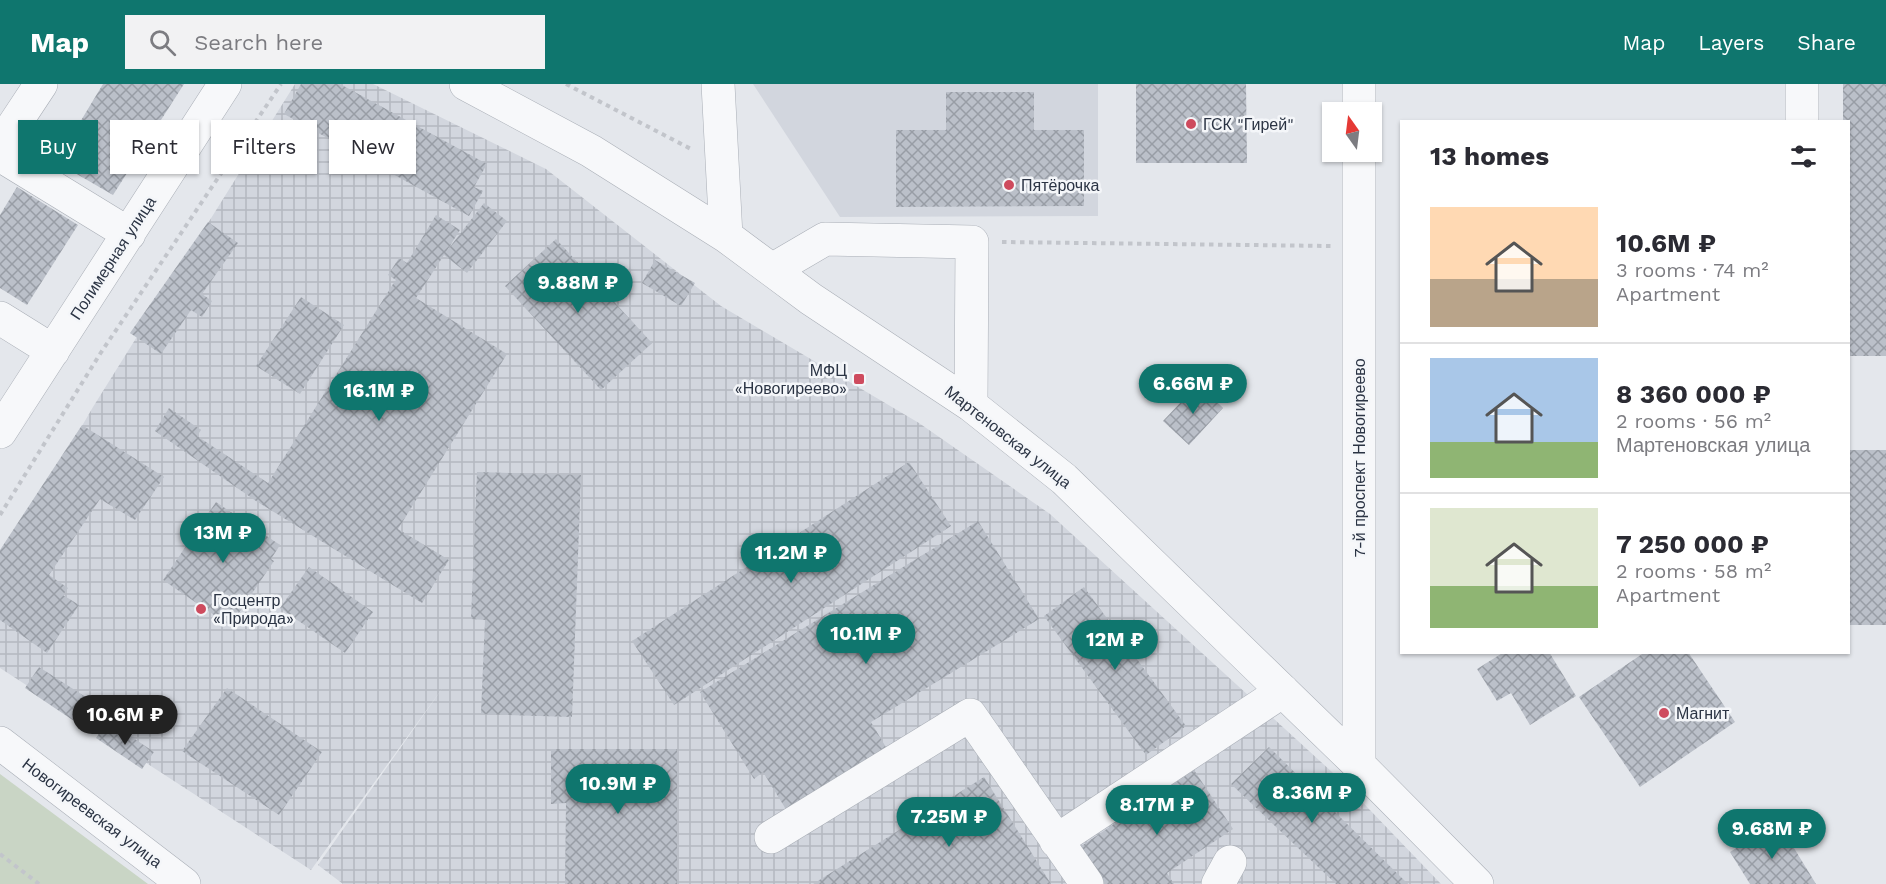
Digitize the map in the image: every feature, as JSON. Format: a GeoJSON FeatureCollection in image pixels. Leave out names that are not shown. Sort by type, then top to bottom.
{"type":"FeatureCollection","features":[{"type":"Feature","properties":{"kind":"street"},"geometry":{"type":"LineString","coordinates":[[0,146],[41,84]]}},
{"type":"Feature","properties":{"kind":"street","name":"Полимерная улица"},"geometry":{"type":"LineString","coordinates":[[0,432],[225,84]]}},
{"type":"Feature","properties":{"kind":"street","name":"Мартеновская улица"},"geometry":{"type":"LineString","coordinates":[[466,84],[508,95],[591,152],[726,236],[811,299],[971,405],[1064,478],[1359,765],[1477,884]]}},
{"type":"Feature","properties":{"kind":"street"},"geometry":{"type":"LineString","coordinates":[[718,84],[726,236]]}},
{"type":"Feature","properties":{"kind":"street"},"geometry":{"type":"LineString","coordinates":[[1359,84],[1359,102]]}},
{"type":"Feature","properties":{"kind":"street"},"geometry":{"type":"LineString","coordinates":[[1802,84],[1802,120]]}},
{"type":"Feature","properties":{"kind":"street"},"geometry":{"type":"LineString","coordinates":[[0,155],[129,234]]}},
{"type":"Feature","properties":{"kind":"street","name":"7-й проспект Новогиреево"},"geometry":{"type":"LineString","coordinates":[[1359,162],[1359,765]]}},
{"type":"Feature","properties":{"kind":"street"},"geometry":{"type":"LineString","coordinates":[[772,270],[825,238],[972,242],[971,405]]}},
{"type":"Feature","properties":{"kind":"street"},"geometry":{"type":"LineString","coordinates":[[0,318],[53,351]]}},
{"type":"Feature","properties":{"kind":"street"},"geometry":{"type":"LineString","coordinates":[[1056,841],[1283,691]]}},
{"type":"Feature","properties":{"kind":"street"},"geometry":{"type":"LineString","coordinates":[[771,837],[969,715],[1087,884]]}},
{"type":"Feature","properties":{"kind":"street","name":"Новогиреевская улица"},"geometry":{"type":"LineString","coordinates":[[0,743],[184,884]]}},
{"type":"Feature","properties":{"kind":"path"},"geometry":{"type":"LineString","coordinates":[[0,515],[100,354],[281,84]]}},
{"type":"Feature","properties":{"kind":"path"},"geometry":{"type":"LineString","coordinates":[[567,84],[695,151]]}},
{"type":"Feature","properties":{"kind":"path"},"geometry":{"type":"LineString","coordinates":[[972,242],[1359,246]]}},
{"type":"Feature","properties":{"kind":"path"},"geometry":{"type":"LineString","coordinates":[[0,854],[39,884]]}},
{"type":"Feature","properties":{"kind":"shaded area"},"geometry":{"type":"Polygon","coordinates":[[[295,84],[373,84],[546,169],[721,306],[919,423],[1050,514],[1344,783],[1441,884],[343,884],[318,865],[444,686],[311,870],[0,668],[0,567],[93,407],[239,174],[317,174],[317,120],[272,120],[295,84]]]}},
{"type":"Feature","properties":{"kind":"shaded area"},"geometry":{"type":"Polygon","coordinates":[[[753,84],[1098,84],[1098,216],[840,217],[753,84]]]}},
{"type":"Feature","properties":{"kind":"green space"},"geometry":{"type":"Polygon","coordinates":[[[0,774],[148,884],[0,884],[0,774]]]}},
{"type":"Feature","properties":{"kind":"building"},"geometry":{"type":"Polygon","coordinates":[[[103,84],[184,84],[161,120],[110,120],[110,174],[126,174],[113,195],[77,174],[98,174],[98,120],[81,120],[103,84]]]}},
{"type":"Feature","properties":{"kind":"building"},"geometry":{"type":"Polygon","coordinates":[[[301,84],[340,84],[406,120],[329,120],[329,139],[317,132],[317,120],[295,120],[284,114],[301,84]]]}},
{"type":"Feature","properties":{"kind":"building","name":"ГСК \"Гирей\""},"geometry":{"type":"Polygon","coordinates":[[[1136,84],[1246,84],[1247,163],[1136,163],[1136,84]]]}},
{"type":"Feature","properties":{"kind":"building"},"geometry":{"type":"Polygon","coordinates":[[[1843,84],[1886,84],[1886,356],[1850,356],[1850,120],[1843,120],[1843,84]]]}},
{"type":"Feature","properties":{"kind":"building"},"geometry":{"type":"Polygon","coordinates":[[[946,92],[1034,92],[1034,130],[1084,130],[1084,206],[896,207],[896,130],[946,130],[946,92]]]}},
{"type":"Feature","properties":{"kind":"building"},"geometry":{"type":"Polygon","coordinates":[[[416,125],[487,164],[474,187],[483,191],[469,216],[393,174],[416,174],[416,125]]]}},
{"type":"Feature","properties":{"kind":"building"},"geometry":{"type":"Polygon","coordinates":[[[17,187],[78,225],[27,305],[0,288],[0,215],[17,187]]]}},
{"type":"Feature","properties":{"kind":"building"},"geometry":{"type":"Polygon","coordinates":[[[484,203],[507,221],[467,273],[444,255],[416,298],[507,354],[398,529],[449,560],[422,603],[256,501],[155,431],[169,408],[201,430],[197,436],[268,483],[396,280],[388,275],[399,258],[407,263],[436,215],[460,230],[446,252],[484,203]]]}},
{"type":"Feature","properties":{"kind":"building"},"geometry":{"type":"Polygon","coordinates":[[[208,222],[238,243],[202,294],[212,301],[202,317],[191,310],[161,354],[130,333],[208,222]]]}},
{"type":"Feature","properties":{"kind":"building"},"geometry":{"type":"Polygon","coordinates":[[[556,239],[652,343],[601,390],[505,286],[556,239]]]}},
{"type":"Feature","properties":{"kind":"building"},"geometry":{"type":"Polygon","coordinates":[[[655,260],[695,283],[681,306],[642,283],[655,260]]]}},
{"type":"Feature","properties":{"kind":"building"},"geometry":{"type":"Polygon","coordinates":[[[301,297],[344,325],[300,394],[256,366],[301,297]]]}},
{"type":"Feature","properties":{"kind":"building"},"geometry":{"type":"Polygon","coordinates":[[[1198,384],[1223,408],[1189,445],[1163,421],[1198,384]]]}},
{"type":"Feature","properties":{"kind":"building"},"geometry":{"type":"Polygon","coordinates":[[[82,425],[164,477],[135,520],[100,499],[49,575],[68,588],[63,595],[79,605],[47,653],[0,620],[0,550],[82,425]]]}},
{"type":"Feature","properties":{"kind":"building"},"geometry":{"type":"Polygon","coordinates":[[[1850,450],[1886,450],[1886,625],[1850,625],[1850,450]]]}},
{"type":"Feature","properties":{"kind":"building"},"geometry":{"type":"Polygon","coordinates":[[[909,462],[951,526],[674,705],[632,641],[909,462]]]}},
{"type":"Feature","properties":{"kind":"building"},"geometry":{"type":"Polygon","coordinates":[[[477,472],[581,475],[572,717],[481,714],[485,620],[471,619],[477,472]]]}},
{"type":"Feature","properties":{"kind":"building"},"geometry":{"type":"Polygon","coordinates":[[[216,502],[280,545],[271,559],[274,561],[230,626],[163,580],[216,502]]]}},
{"type":"Feature","properties":{"kind":"building"},"geometry":{"type":"Polygon","coordinates":[[[978,521],[1039,619],[871,722],[887,749],[787,811],[763,772],[754,779],[700,692],[978,521]]]}},
{"type":"Feature","properties":{"kind":"building"},"geometry":{"type":"Polygon","coordinates":[[[309,567],[373,612],[345,653],[280,608],[309,567]]]}},
{"type":"Feature","properties":{"kind":"building"},"geometry":{"type":"Polygon","coordinates":[[[1084,587],[1186,726],[1146,755],[1044,616],[1084,587]]]}},
{"type":"Feature","properties":{"kind":"building"},"geometry":{"type":"Polygon","coordinates":[[[1501,654],[1550,654],[1576,696],[1530,725],[1511,693],[1497,701],[1477,669],[1501,654]]]}},
{"type":"Feature","properties":{"kind":"building"},"geometry":{"type":"Polygon","coordinates":[[[1642,654],[1689,654],[1735,722],[1640,787],[1579,697],[1642,654]]]}},
{"type":"Feature","properties":{"kind":"building"},"geometry":{"type":"Polygon","coordinates":[[[39,667],[98,705],[83,727],[25,688],[39,667]]]}},
{"type":"Feature","properties":{"kind":"building"},"geometry":{"type":"Polygon","coordinates":[[[227,688],[322,752],[279,815],[182,751],[227,688]]]}},
{"type":"Feature","properties":{"kind":"building"},"geometry":{"type":"Polygon","coordinates":[[[106,723],[124,736],[126,733],[154,752],[142,769],[96,738],[106,723]]]}},
{"type":"Feature","properties":{"kind":"building"},"geometry":{"type":"Polygon","coordinates":[[[1269,747],[1408,884],[1336,884],[1231,784],[1269,747]]]}},
{"type":"Feature","properties":{"kind":"building"},"geometry":{"type":"Polygon","coordinates":[[[551,749],[677,749],[677,884],[565,884],[566,803],[551,804],[551,749]]]}},
{"type":"Feature","properties":{"kind":"building"},"geometry":{"type":"Polygon","coordinates":[[[1194,770],[1233,829],[1167,873],[1174,884],[1101,884],[1077,849],[1194,770]]]}},
{"type":"Feature","properties":{"kind":"building"},"geometry":{"type":"Polygon","coordinates":[[[984,777],[1051,884],[813,884],[984,777]]]}},
{"type":"Feature","properties":{"kind":"building"},"geometry":{"type":"Polygon","coordinates":[[[1778,822],[1816,884],[1750,884],[1730,852],[1778,822]]]}},
{"type":"Feature","properties":{"kind":"place","name":"ГСК \"Гирей\""},"geometry":{"type":"Point","coordinates":[1191,124]}},
{"type":"Feature","properties":{"kind":"place","name":"Пятёрочка"},"geometry":{"type":"Point","coordinates":[1009,185]}},
{"type":"Feature","properties":{"kind":"place","name":"МФЦ «Новогиреево»"},"geometry":{"type":"Point","coordinates":[859,379]}},
{"type":"Feature","properties":{"kind":"place","name":"Госцентр «Природа»"},"geometry":{"type":"Point","coordinates":[201,609]}},
{"type":"Feature","properties":{"kind":"place","name":"Магнит"},"geometry":{"type":"Point","coordinates":[1664,713]}}]}
